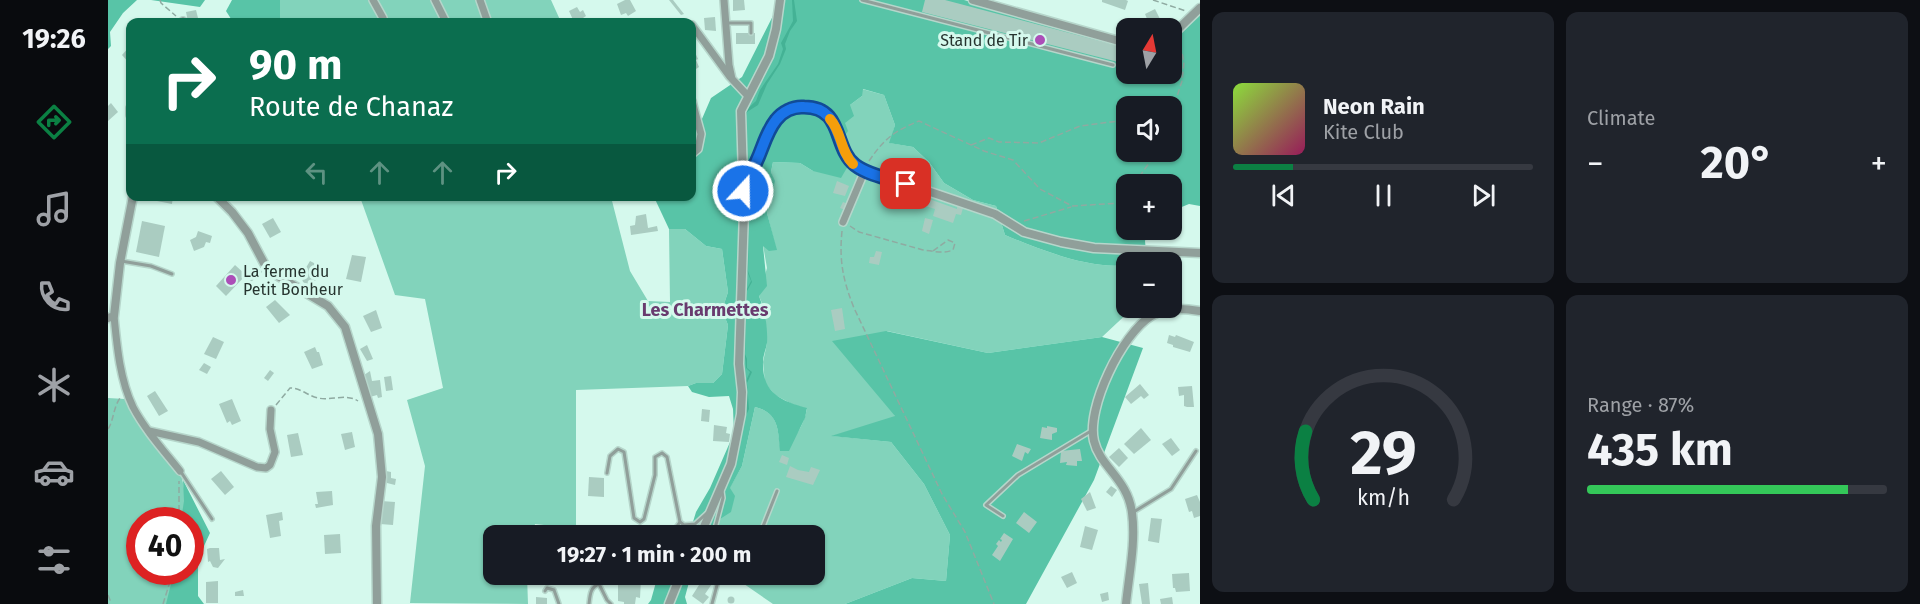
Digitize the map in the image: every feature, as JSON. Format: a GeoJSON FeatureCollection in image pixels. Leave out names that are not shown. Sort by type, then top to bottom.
{"type":"FeatureCollection","features":[{"type":"Feature","properties":{"kind":"street"},"geometry":{"type":"LineString","coordinates":[[373,0],[383,18]]}},
{"type":"Feature","properties":{"kind":"street"},"geometry":{"type":"LineString","coordinates":[[435,0],[444,18]]}},
{"type":"Feature","properties":{"kind":"street"},"geometry":{"type":"LineString","coordinates":[[480,0],[487,18]]}},
{"type":"Feature","properties":{"kind":"street"},"geometry":{"type":"LineString","coordinates":[[724,0],[732,79]]}},
{"type":"Feature","properties":{"kind":"street"},"geometry":{"type":"LineString","coordinates":[[705,525],[731,464],[741,414],[742,392],[739,364],[745,171],[740,117],[747,96],[769,56],[780,0]]}},
{"type":"Feature","properties":{"kind":"street"},"geometry":{"type":"LineString","coordinates":[[973,0],[1116,40]]}},
{"type":"Feature","properties":{"kind":"street"},"geometry":{"type":"LineString","coordinates":[[1182,26],[1198,10]]}},
{"type":"Feature","properties":{"kind":"street"},"geometry":{"type":"LineString","coordinates":[[696,30],[747,96]]}},
{"type":"Feature","properties":{"kind":"street"},"geometry":{"type":"LineString","coordinates":[[745,171],[756,163],[770,129],[777,119],[792,109],[805,106],[819,111],[833,121],[846,156],[857,167],[995,214],[1024,232],[1094,248],[1200,253]]}},
{"type":"Feature","properties":{"kind":"street"},"geometry":{"type":"LineString","coordinates":[[696,116],[701,134],[696,151]]}},
{"type":"Feature","properties":{"kind":"street"},"geometry":{"type":"LineString","coordinates":[[843,222],[865,170]]}},
{"type":"Feature","properties":{"kind":"street"},"geometry":{"type":"LineString","coordinates":[[133,201],[111,317],[124,381],[132,405],[149,432],[180,471]]}},
{"type":"Feature","properties":{"kind":"street"},"geometry":{"type":"LineString","coordinates":[[221,201],[248,233],[265,265],[273,273],[328,306],[345,327],[378,434],[382,477],[376,526],[377,604]]}},
{"type":"Feature","properties":{"kind":"street"},"geometry":{"type":"LineString","coordinates":[[1126,604],[1132,544],[1132,513],[1122,483],[1094,442],[1093,430],[1103,386],[1128,339],[1151,316],[1163,310],[1200,311]]}},
{"type":"Feature","properties":{"kind":"street"},"geometry":{"type":"LineString","coordinates":[[149,432],[199,442],[256,467],[266,468],[270,465],[275,452],[270,429],[272,411]]}},
{"type":"Feature","properties":{"kind":"street"},"geometry":{"type":"LineString","coordinates":[[669,604],[677,585]]}},
{"type":"Feature","properties":{"kind":"lane"},"geometry":{"type":"LineString","coordinates":[[862,0],[1113,65]]}},
{"type":"Feature","properties":{"kind":"lane"},"geometry":{"type":"LineString","coordinates":[[726,23],[751,24],[751,33]]}},
{"type":"Feature","properties":{"kind":"lane"},"geometry":{"type":"LineString","coordinates":[[121,261],[151,266],[172,274]]}},
{"type":"Feature","properties":{"kind":"lane"},"geometry":{"type":"LineString","coordinates":[[1003,516],[986,505],[1018,475],[1093,430]]}},
{"type":"Feature","properties":{"kind":"lane"},"geometry":{"type":"LineString","coordinates":[[607,473],[610,456],[618,449],[624,452],[634,518],[640,522],[644,519],[652,486],[655,457],[662,453],[667,457],[680,522],[678,525]]}},
{"type":"Feature","properties":{"kind":"lane"},"geometry":{"type":"LineString","coordinates":[[1132,513],[1171,489],[1196,451]]}},
{"type":"Feature","properties":{"kind":"lane"},"geometry":{"type":"LineString","coordinates":[[180,471],[212,519]]}},
{"type":"Feature","properties":{"kind":"lane"},"geometry":{"type":"LineString","coordinates":[[716,525],[723,498],[722,488]]}},
{"type":"Feature","properties":{"kind":"lane"},"geometry":{"type":"LineString","coordinates":[[764,525],[777,491]]}},
{"type":"Feature","properties":{"kind":"lane"},"geometry":{"type":"LineString","coordinates":[[680,522],[684,525],[695,524],[711,510]]}},
{"type":"Feature","properties":{"kind":"lane"},"geometry":{"type":"LineString","coordinates":[[588,604],[594,585]]}},
{"type":"Feature","properties":{"kind":"lane"},"geometry":{"type":"LineString","coordinates":[[600,585],[611,604]]}},
{"type":"Feature","properties":{"kind":"lane"},"geometry":{"type":"LineString","coordinates":[[712,604],[717,585]]}},
{"type":"Feature","properties":{"kind":"lane"},"geometry":{"type":"LineString","coordinates":[[545,591],[547,588],[554,590],[559,604]]}},
{"type":"Feature","properties":{"kind":"path"},"geometry":{"type":"LineString","coordinates":[[160,0],[179,18]]}},
{"type":"Feature","properties":{"kind":"path"},"geometry":{"type":"LineString","coordinates":[[1153,0],[1198,10]]}},
{"type":"Feature","properties":{"kind":"path"},"geometry":{"type":"LineString","coordinates":[[1182,56],[1184,62],[1182,81]]}},
{"type":"Feature","properties":{"kind":"path"},"geometry":{"type":"LineString","coordinates":[[865,170],[884,141],[899,129],[919,121],[984,152],[1013,160],[1040,189],[1072,206]]}},
{"type":"Feature","properties":{"kind":"path"},"geometry":{"type":"LineString","coordinates":[[970,145],[989,138],[999,142],[1039,143],[1080,126],[1116,121]]}},
{"type":"Feature","properties":{"kind":"path"},"geometry":{"type":"LineString","coordinates":[[1011,225],[1072,206],[1116,203]]}},
{"type":"Feature","properties":{"kind":"path"},"geometry":{"type":"LineString","coordinates":[[933,251],[945,241],[950,240],[955,243],[955,248],[951,251],[933,251],[859,232],[843,222],[840,254],[844,282],[854,308],[942,494],[965,532],[994,604]]}},
{"type":"Feature","properties":{"kind":"path"},"geometry":{"type":"LineString","coordinates":[[108,429],[116,404],[123,393],[124,381]]}},
{"type":"Feature","properties":{"kind":"path"},"geometry":{"type":"LineString","coordinates":[[272,411],[291,388],[317,398],[355,398],[362,406],[370,409]]}},
{"type":"Feature","properties":{"kind":"path"},"geometry":{"type":"LineString","coordinates":[[179,507],[180,471]]}},
{"type":"Feature","properties":{"kind":"path"},"geometry":{"type":"LineString","coordinates":[[163,604],[169,585]]}},
{"type":"Feature","properties":{"kind":"path"},"geometry":{"type":"LineString","coordinates":[[108,595],[109,604]]}},
{"type":"Feature","properties":{"kind":"shaded area"},"geometry":{"type":"Polygon","coordinates":[[[108,0],[137,0],[123,13],[110,32],[111,46],[108,49],[108,0]]]}},
{"type":"Feature","properties":{"kind":"shaded area"},"geometry":{"type":"Polygon","coordinates":[[[151,0],[205,0],[200,7],[151,0]]]}},
{"type":"Feature","properties":{"kind":"shaded area"},"geometry":{"type":"Polygon","coordinates":[[[232,0],[280,0],[280,18],[230,18],[226,11],[232,0]]]}},
{"type":"Feature","properties":{"kind":"shaded area"},"geometry":{"type":"Polygon","coordinates":[[[280,0],[551,0],[559,18],[280,18],[280,0]]]}},
{"type":"Feature","properties":{"kind":"shaded area"},"geometry":{"type":"Polygon","coordinates":[[[781,0],[964,0],[1116,38],[1116,84],[1182,84],[1182,33],[1200,14],[1200,206],[1189,204],[1182,207],[1182,174],[1116,174],[1116,240],[1145,240],[1146,252],[1116,252],[1116,266],[1081,261],[1049,252],[1005,235],[996,206],[973,200],[944,183],[929,162],[913,147],[889,143],[895,125],[884,95],[863,89],[862,96],[850,105],[854,116],[845,123],[848,131],[839,144],[841,157],[848,166],[841,178],[813,171],[800,163],[773,162],[771,172],[775,181],[767,213],[777,250],[769,251],[763,246],[767,286],[759,296],[767,331],[763,360],[764,373],[770,388],[781,399],[807,408],[805,418],[789,451],[780,451],[776,423],[769,413],[755,407],[742,466],[730,488],[735,496],[731,512],[720,519],[717,525],[692,525],[734,433],[733,409],[729,396],[709,397],[692,392],[688,386],[696,383],[713,383],[722,374],[728,325],[722,310],[728,292],[722,249],[706,246],[685,229],[669,229],[656,201],[696,201],[696,133],[711,98],[742,77],[781,0]]]}},
{"type":"Feature","properties":{"kind":"shaded area"},"geometry":{"type":"Polygon","coordinates":[[[792,0],[794,0],[797,21],[790,31],[780,64],[767,84],[758,105],[747,112],[744,125],[745,111],[756,101],[760,90],[778,64],[783,49],[781,43],[793,21],[792,0]]]}},
{"type":"Feature","properties":{"kind":"shaded area"},"geometry":{"type":"Polygon","coordinates":[[[862,89],[884,95],[895,125],[890,143],[913,147],[929,162],[944,183],[973,200],[996,206],[1005,235],[1049,252],[1081,261],[1116,266],[1116,318],[1122,318],[1102,337],[988,353],[887,331],[895,417],[833,436],[891,442],[924,484],[950,535],[946,581],[912,578],[845,604],[773,604],[745,585],[825,585],[825,525],[717,525],[729,489],[742,466],[755,407],[769,413],[776,423],[781,451],[798,432],[807,409],[775,395],[765,383],[763,362],[767,343],[766,325],[764,308],[759,296],[767,268],[763,245],[769,250],[776,249],[767,213],[774,181],[771,172],[773,162],[800,163],[813,171],[841,157],[839,144],[850,105],[862,96],[862,89]]]}},
{"type":"Feature","properties":{"kind":"shaded area"},"geometry":{"type":"Polygon","coordinates":[[[747,180],[752,204],[749,210],[752,215],[749,221],[748,271],[752,282],[747,291],[745,354],[747,368],[752,372],[747,383],[749,409],[744,420],[733,473],[728,483],[726,482],[746,408],[745,383],[750,372],[746,368],[744,345],[746,291],[751,281],[747,271],[748,221],[751,215],[747,210],[747,180]]]}},
{"type":"Feature","properties":{"kind":"shaded area"},"geometry":{"type":"Polygon","coordinates":[[[361,201],[612,201],[630,271],[648,301],[670,302],[669,229],[685,229],[706,246],[722,249],[728,292],[722,310],[728,325],[722,374],[713,383],[696,383],[688,386],[576,390],[576,525],[483,525],[483,585],[527,585],[528,604],[410,603],[425,466],[407,400],[443,388],[425,299],[395,295],[361,201]]]}},
{"type":"Feature","properties":{"kind":"shaded area"},"geometry":{"type":"Polygon","coordinates":[[[886,331],[988,353],[1102,337],[1143,348],[1094,480],[1026,604],[845,604],[912,578],[946,581],[950,535],[924,484],[891,442],[831,436],[895,416],[832,341],[886,331]]]}},
{"type":"Feature","properties":{"kind":"shaded area"},"geometry":{"type":"Polygon","coordinates":[[[108,398],[125,399],[182,478],[187,504],[186,507],[126,507],[126,585],[174,585],[170,604],[108,604],[108,398]]]}},
{"type":"Feature","properties":{"kind":"shaded area"},"geometry":{"type":"Polygon","coordinates":[[[183,480],[197,507],[183,507],[183,480]]]}},
{"type":"Feature","properties":{"kind":"shaded area"},"geometry":{"type":"Polygon","coordinates":[[[204,521],[210,533],[204,546],[204,521]]]}},
{"type":"Feature","properties":{"kind":"shaded area"},"geometry":{"type":"Polygon","coordinates":[[[171,585],[198,585],[198,596],[204,604],[166,604],[171,585]]]}},
{"type":"Feature","properties":{"kind":"shaded area"},"geometry":{"type":"Polygon","coordinates":[[[655,585],[688,585],[685,597],[687,604],[648,604],[655,585]]]}},
{"type":"Feature","properties":{"kind":"building"},"geometry":{"type":"Polygon","coordinates":[[[630,0],[636,11],[628,16],[626,13],[621,15],[617,4],[630,0]]]}},
{"type":"Feature","properties":{"kind":"building"},"geometry":{"type":"Polygon","coordinates":[[[669,0],[673,0],[684,14],[681,15],[669,0]]]}},
{"type":"Feature","properties":{"kind":"building"},"geometry":{"type":"Polygon","coordinates":[[[733,0],[744,0],[745,10],[733,11],[733,0]]]}},
{"type":"Feature","properties":{"kind":"building"},"geometry":{"type":"Polygon","coordinates":[[[925,0],[945,0],[1116,45],[1116,61],[922,12],[925,0]]]}},
{"type":"Feature","properties":{"kind":"building"},"geometry":{"type":"Polygon","coordinates":[[[1102,0],[1128,1],[1125,10],[1102,2],[1102,0]]]}},
{"type":"Feature","properties":{"kind":"building"},"geometry":{"type":"Polygon","coordinates":[[[577,7],[580,12],[583,10],[586,16],[572,18],[569,11],[577,7]]]}},
{"type":"Feature","properties":{"kind":"building"},"geometry":{"type":"Polygon","coordinates":[[[1155,9],[1160,18],[1147,18],[1145,14],[1155,9]]]}},
{"type":"Feature","properties":{"kind":"building"},"geometry":{"type":"Polygon","coordinates":[[[196,10],[198,18],[187,18],[186,12],[196,10]]]}},
{"type":"Feature","properties":{"kind":"building"},"geometry":{"type":"Polygon","coordinates":[[[715,17],[716,31],[705,30],[704,18],[715,17]]]}},
{"type":"Feature","properties":{"kind":"building"},"geometry":{"type":"Polygon","coordinates":[[[736,33],[755,33],[755,44],[736,44],[736,33]]]}},
{"type":"Feature","properties":{"kind":"building"},"geometry":{"type":"Polygon","coordinates":[[[111,103],[118,112],[108,121],[108,106],[111,103]]]}},
{"type":"Feature","properties":{"kind":"building"},"geometry":{"type":"Polygon","coordinates":[[[837,181],[849,186],[845,196],[833,193],[837,181]]]}},
{"type":"Feature","properties":{"kind":"building"},"geometry":{"type":"Polygon","coordinates":[[[918,195],[957,209],[957,206],[963,208],[961,215],[956,214],[953,223],[933,216],[935,209],[915,203],[918,195]]]}},
{"type":"Feature","properties":{"kind":"building"},"geometry":{"type":"Polygon","coordinates":[[[157,201],[172,201],[172,204],[157,201]]]}},
{"type":"Feature","properties":{"kind":"building"},"geometry":{"type":"Polygon","coordinates":[[[843,202],[848,204],[845,210],[840,208],[843,202]]]}},
{"type":"Feature","properties":{"kind":"building"},"geometry":{"type":"Polygon","coordinates":[[[646,214],[648,228],[657,226],[658,231],[631,235],[630,226],[635,225],[636,216],[646,214]]]}},
{"type":"Feature","properties":{"kind":"building"},"geometry":{"type":"Polygon","coordinates":[[[273,218],[281,232],[270,238],[262,224],[273,218]]]}},
{"type":"Feature","properties":{"kind":"building"},"geometry":{"type":"Polygon","coordinates":[[[925,218],[933,220],[929,234],[922,231],[925,218]]]}},
{"type":"Feature","properties":{"kind":"building"},"geometry":{"type":"Polygon","coordinates":[[[142,221],[165,226],[159,257],[136,252],[142,221]]]}},
{"type":"Feature","properties":{"kind":"building"},"geometry":{"type":"Polygon","coordinates":[[[198,231],[212,236],[210,243],[206,242],[204,247],[194,251],[190,240],[196,237],[198,231]]]}},
{"type":"Feature","properties":{"kind":"building"},"geometry":{"type":"Polygon","coordinates":[[[876,251],[882,252],[879,265],[869,263],[870,257],[874,257],[876,251]]]}},
{"type":"Feature","properties":{"kind":"building"},"geometry":{"type":"Polygon","coordinates":[[[352,255],[366,257],[361,282],[346,279],[352,255]]]}},
{"type":"Feature","properties":{"kind":"building"},"geometry":{"type":"Polygon","coordinates":[[[310,261],[322,267],[314,283],[311,280],[308,285],[303,282],[301,276],[310,261]]]}},
{"type":"Feature","properties":{"kind":"building","name":"La ferme du Petit Bonheur"},"geometry":{"type":"Polygon","coordinates":[[[235,265],[246,275],[226,296],[216,286],[235,265]]]}},
{"type":"Feature","properties":{"kind":"building"},"geometry":{"type":"Polygon","coordinates":[[[263,271],[251,282],[248,278],[263,271]]]}},
{"type":"Feature","properties":{"kind":"building"},"geometry":{"type":"Polygon","coordinates":[[[275,300],[290,315],[279,323],[266,307],[275,300]]]}},
{"type":"Feature","properties":{"kind":"building"},"geometry":{"type":"Polygon","coordinates":[[[842,308],[845,329],[835,331],[831,310],[842,308]]]}},
{"type":"Feature","properties":{"kind":"building"},"geometry":{"type":"Polygon","coordinates":[[[376,310],[382,328],[371,332],[363,316],[376,310]]]}},
{"type":"Feature","properties":{"kind":"building"},"geometry":{"type":"Polygon","coordinates":[[[1169,335],[1175,337],[1176,335],[1194,342],[1190,352],[1167,343],[1169,335]]]}},
{"type":"Feature","properties":{"kind":"building"},"geometry":{"type":"Polygon","coordinates":[[[213,337],[224,342],[216,359],[204,354],[213,337]]]}},
{"type":"Feature","properties":{"kind":"building"},"geometry":{"type":"Polygon","coordinates":[[[367,345],[373,359],[367,361],[360,349],[367,345]]]}},
{"type":"Feature","properties":{"kind":"building"},"geometry":{"type":"Polygon","coordinates":[[[315,347],[323,365],[312,369],[304,352],[315,347]]]}},
{"type":"Feature","properties":{"kind":"building"},"geometry":{"type":"Polygon","coordinates":[[[204,363],[211,367],[207,374],[199,370],[204,363]]]}},
{"type":"Feature","properties":{"kind":"building"},"geometry":{"type":"Polygon","coordinates":[[[270,370],[274,373],[268,381],[264,378],[270,370]]]}},
{"type":"Feature","properties":{"kind":"building"},"geometry":{"type":"Polygon","coordinates":[[[370,371],[372,381],[380,380],[382,397],[378,398],[377,395],[370,397],[364,375],[370,371]]]}},
{"type":"Feature","properties":{"kind":"building"},"geometry":{"type":"Polygon","coordinates":[[[391,376],[393,390],[386,391],[384,377],[391,376]]]}},
{"type":"Feature","properties":{"kind":"building"},"geometry":{"type":"Polygon","coordinates":[[[1140,384],[1149,395],[1144,399],[1141,396],[1131,404],[1125,397],[1140,384]]]}},
{"type":"Feature","properties":{"kind":"building"},"geometry":{"type":"Polygon","coordinates":[[[1192,386],[1194,407],[1187,407],[1184,406],[1184,395],[1179,396],[1178,387],[1192,386]]]}},
{"type":"Feature","properties":{"kind":"building"},"geometry":{"type":"Polygon","coordinates":[[[155,391],[168,411],[159,416],[147,396],[155,391]]]}},
{"type":"Feature","properties":{"kind":"building"},"geometry":{"type":"Polygon","coordinates":[[[232,399],[241,421],[232,425],[230,421],[227,423],[219,404],[232,399]]]}},
{"type":"Feature","properties":{"kind":"building"},"geometry":{"type":"Polygon","coordinates":[[[702,409],[710,410],[709,422],[701,421],[702,409]]]}},
{"type":"Feature","properties":{"kind":"building"},"geometry":{"type":"Polygon","coordinates":[[[714,425],[727,427],[726,433],[730,434],[729,442],[713,441],[714,425]]]}},
{"type":"Feature","properties":{"kind":"building"},"geometry":{"type":"Polygon","coordinates":[[[1047,426],[1057,428],[1057,432],[1052,434],[1052,440],[1040,438],[1042,427],[1047,428],[1047,426]]]}},
{"type":"Feature","properties":{"kind":"building"},"geometry":{"type":"Polygon","coordinates":[[[1141,428],[1151,440],[1134,454],[1124,444],[1141,428]]]}},
{"type":"Feature","properties":{"kind":"building"},"geometry":{"type":"Polygon","coordinates":[[[352,432],[355,447],[345,450],[341,434],[352,432]]]}},
{"type":"Feature","properties":{"kind":"building"},"geometry":{"type":"Polygon","coordinates":[[[298,433],[303,455],[291,457],[287,435],[298,433]]]}},
{"type":"Feature","properties":{"kind":"building"},"geometry":{"type":"Polygon","coordinates":[[[1171,438],[1180,450],[1172,456],[1162,444],[1171,438]]]}},
{"type":"Feature","properties":{"kind":"building"},"geometry":{"type":"Polygon","coordinates":[[[1017,444],[1031,449],[1028,454],[1025,452],[1022,461],[1012,456],[1017,444]]]}},
{"type":"Feature","properties":{"kind":"building"},"geometry":{"type":"Polygon","coordinates":[[[1119,448],[1128,458],[1119,467],[1109,457],[1119,448]]]}},
{"type":"Feature","properties":{"kind":"building"},"geometry":{"type":"Polygon","coordinates":[[[1080,449],[1082,461],[1077,461],[1077,466],[1066,465],[1067,462],[1060,463],[1061,451],[1080,449]]]}},
{"type":"Feature","properties":{"kind":"building"},"geometry":{"type":"Polygon","coordinates":[[[782,455],[789,458],[787,465],[779,462],[782,455]]]}},
{"type":"Feature","properties":{"kind":"building"},"geometry":{"type":"Polygon","coordinates":[[[790,466],[809,472],[811,467],[820,470],[813,485],[786,477],[790,466]]]}},
{"type":"Feature","properties":{"kind":"building"},"geometry":{"type":"Polygon","coordinates":[[[221,471],[234,487],[225,495],[211,479],[221,471]]]}},
{"type":"Feature","properties":{"kind":"building"},"geometry":{"type":"Polygon","coordinates":[[[386,471],[391,472],[391,478],[396,479],[395,485],[387,483],[386,471]]]}},
{"type":"Feature","properties":{"kind":"building"},"geometry":{"type":"Polygon","coordinates":[[[589,477],[604,478],[604,497],[588,496],[589,477]]]}},
{"type":"Feature","properties":{"kind":"building"},"geometry":{"type":"Polygon","coordinates":[[[1111,486],[1117,490],[1112,497],[1106,492],[1111,486]]]}},
{"type":"Feature","properties":{"kind":"building"},"geometry":{"type":"Polygon","coordinates":[[[332,491],[333,505],[316,508],[315,504],[318,504],[316,492],[332,491]]]}},
{"type":"Feature","properties":{"kind":"building"},"geometry":{"type":"Polygon","coordinates":[[[1090,492],[1096,508],[1087,511],[1081,499],[1090,492]]]}},
{"type":"Feature","properties":{"kind":"building"},"geometry":{"type":"Polygon","coordinates":[[[1197,495],[1200,502],[1200,516],[1194,518],[1192,511],[1189,512],[1185,499],[1197,495]]]}},
{"type":"Feature","properties":{"kind":"building"},"geometry":{"type":"Polygon","coordinates":[[[381,501],[395,502],[393,525],[380,524],[381,501]]]}},
{"type":"Feature","properties":{"kind":"building"},"geometry":{"type":"Polygon","coordinates":[[[282,512],[283,520],[279,521],[281,536],[270,538],[266,515],[282,512]]]}},
{"type":"Feature","properties":{"kind":"building"},"geometry":{"type":"Polygon","coordinates":[[[1024,512],[1037,522],[1029,533],[1016,523],[1024,512]]]}},
{"type":"Feature","properties":{"kind":"building"},"geometry":{"type":"Polygon","coordinates":[[[1151,518],[1162,519],[1159,543],[1148,541],[1151,518]]]}},
{"type":"Feature","properties":{"kind":"building"},"geometry":{"type":"Polygon","coordinates":[[[1085,526],[1098,530],[1092,550],[1080,547],[1085,526]]]}},
{"type":"Feature","properties":{"kind":"building"},"geometry":{"type":"Polygon","coordinates":[[[1004,533],[1013,539],[1000,561],[992,555],[1004,533]]]}},
{"type":"Feature","properties":{"kind":"building"},"geometry":{"type":"Polygon","coordinates":[[[340,534],[341,553],[325,554],[324,535],[340,534]]]}},
{"type":"Feature","properties":{"kind":"building"},"geometry":{"type":"Polygon","coordinates":[[[219,548],[220,560],[225,559],[218,568],[213,567],[210,561],[208,562],[207,549],[219,548]]]}},
{"type":"Feature","properties":{"kind":"building"},"geometry":{"type":"Polygon","coordinates":[[[1072,572],[1077,583],[1067,588],[1061,577],[1072,572]]]}},
{"type":"Feature","properties":{"kind":"building"},"geometry":{"type":"Polygon","coordinates":[[[1189,573],[1190,591],[1176,592],[1173,588],[1172,574],[1189,573]]]}},
{"type":"Feature","properties":{"kind":"building"},"geometry":{"type":"Polygon","coordinates":[[[218,581],[218,603],[206,603],[206,582],[218,581]]]}},
{"type":"Feature","properties":{"kind":"building"},"geometry":{"type":"Polygon","coordinates":[[[1148,583],[1150,604],[1142,604],[1139,584],[1148,583]]]}},
{"type":"Feature","properties":{"kind":"building"},"geometry":{"type":"Polygon","coordinates":[[[618,585],[641,585],[640,598],[636,597],[635,604],[624,604],[618,601],[618,585]]]}},
{"type":"Feature","properties":{"kind":"building"},"geometry":{"type":"Polygon","coordinates":[[[699,585],[711,585],[705,594],[709,597],[703,604],[692,596],[699,585]]]}},
{"type":"Feature","properties":{"kind":"building"},"geometry":{"type":"Polygon","coordinates":[[[243,590],[244,596],[235,596],[235,592],[243,590]]]}},
{"type":"Feature","properties":{"kind":"building"},"geometry":{"type":"Polygon","coordinates":[[[1108,592],[1109,600],[1102,602],[1100,594],[1108,592]]]}},
{"type":"Feature","properties":{"kind":"building"},"geometry":{"type":"Polygon","coordinates":[[[731,596],[735,600],[731,604],[727,600],[731,596]]]}},
{"type":"Feature","properties":{"kind":"building"},"geometry":{"type":"Polygon","coordinates":[[[536,597],[547,598],[547,604],[536,604],[536,597]]]}},
{"type":"Feature","properties":{"kind":"building"},"geometry":{"type":"Polygon","coordinates":[[[1172,597],[1173,604],[1161,604],[1160,599],[1172,597]]]}},
{"type":"Feature","properties":{"kind":"slow traffic"},"geometry":{"type":"LineString","coordinates":[[830,119],[838,131],[846,156],[853,164]]}},
{"type":"Feature","properties":{"kind":"place","name":"Stand de Tir"},"geometry":{"type":"Point","coordinates":[1040,40]}},
{"type":"Feature","properties":{"kind":"place","name":"La ferme du Petit Bonheur"},"geometry":{"type":"Point","coordinates":[231,280]}},
{"type":"Feature","properties":{"kind":"district","name":"Les Charmettes"},"geometry":{"type":"Point","coordinates":[705,310]}},
{"type":"Feature","properties":{"kind":"route"},"geometry":{"type":"LineString","coordinates":[[743,191],[742,171],[752,170],[770,129],[777,119],[784,112],[805,106],[819,111],[833,121],[846,156],[857,167],[906,184]]}}]}
